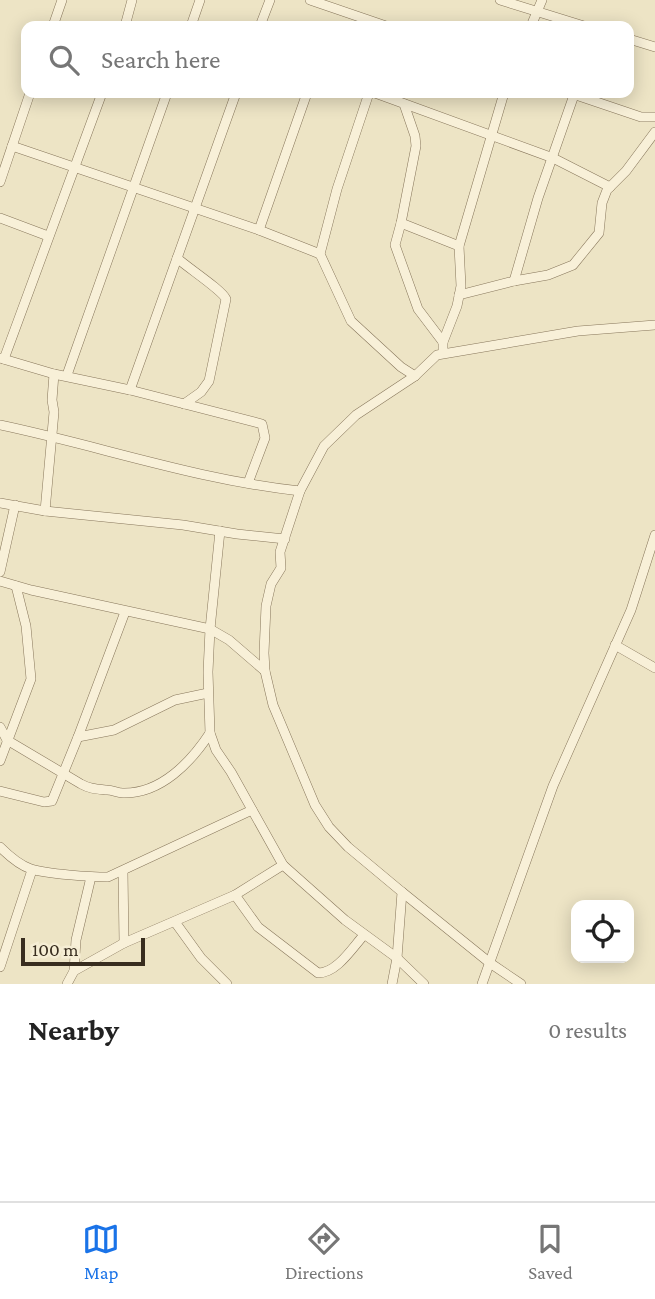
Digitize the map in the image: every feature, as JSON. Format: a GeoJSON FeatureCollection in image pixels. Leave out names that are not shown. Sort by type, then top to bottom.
{"type":"FeatureCollection","features":[{"type":"Feature","properties":{"kind":"street"},"geometry":{"type":"LineString","coordinates":[[54,21],[62,0]]}},
{"type":"Feature","properties":{"kind":"street"},"geometry":{"type":"LineString","coordinates":[[126,21],[132,0]]}},
{"type":"Feature","properties":{"kind":"street"},"geometry":{"type":"LineString","coordinates":[[193,21],[200,0]]}},
{"type":"Feature","properties":{"kind":"street"},"geometry":{"type":"LineString","coordinates":[[262,21],[270,0]]}},
{"type":"Feature","properties":{"kind":"street"},"geometry":{"type":"LineString","coordinates":[[310,0],[372,21]]}},
{"type":"Feature","properties":{"kind":"street"},"geometry":{"type":"LineString","coordinates":[[346,12],[350,0]]}},
{"type":"Feature","properties":{"kind":"street"},"geometry":{"type":"LineString","coordinates":[[500,0],[567,21]]}},
{"type":"Feature","properties":{"kind":"street"},"geometry":{"type":"LineString","coordinates":[[533,21],[542,0]]}},
{"type":"Feature","properties":{"kind":"street"},"geometry":{"type":"LineString","coordinates":[[634,41],[655,47]]}},
{"type":"Feature","properties":{"kind":"street"},"geometry":{"type":"LineString","coordinates":[[0,182],[28,98]]}},
{"type":"Feature","properties":{"kind":"street"},"geometry":{"type":"LineString","coordinates":[[100,98],[2,359],[262,424],[265,438],[248,483]]}},
{"type":"Feature","properties":{"kind":"street"},"geometry":{"type":"LineString","coordinates":[[67,375],[165,98]]}},
{"type":"Feature","properties":{"kind":"street"},"geometry":{"type":"LineString","coordinates":[[130,390],[234,98]]}},
{"type":"Feature","properties":{"kind":"street"},"geometry":{"type":"LineString","coordinates":[[259,230],[305,98]]}},
{"type":"Feature","properties":{"kind":"street"},"geometry":{"type":"LineString","coordinates":[[370,98],[337,189],[320,254],[351,321],[401,367],[415,376]]}},
{"type":"Feature","properties":{"kind":"street"},"geometry":{"type":"LineString","coordinates":[[387,98],[554,158],[610,187]]}},
{"type":"Feature","properties":{"kind":"street"},"geometry":{"type":"LineString","coordinates":[[443,353],[443,342],[459,295],[459,246],[502,98]]}},
{"type":"Feature","properties":{"kind":"street"},"geometry":{"type":"LineString","coordinates":[[513,281],[571,98]]}},
{"type":"Feature","properties":{"kind":"street"},"geometry":{"type":"LineString","coordinates":[[584,98],[641,117],[655,117]]}},
{"type":"Feature","properties":{"kind":"street"},"geometry":{"type":"LineString","coordinates":[[404,104],[416,146],[395,242],[396,250],[418,309],[443,342]]}},
{"type":"Feature","properties":{"kind":"street"},"geometry":{"type":"LineString","coordinates":[[459,295],[548,275],[573,265],[599,233],[602,203],[610,187],[626,171],[655,132]]}},
{"type":"Feature","properties":{"kind":"street"},"geometry":{"type":"LineString","coordinates":[[12,146],[259,230],[320,254]]}},
{"type":"Feature","properties":{"kind":"street"},"geometry":{"type":"LineString","coordinates":[[0,218],[48,236]]}},
{"type":"Feature","properties":{"kind":"street"},"geometry":{"type":"LineString","coordinates":[[401,223],[459,246]]}},
{"type":"Feature","properties":{"kind":"street"},"geometry":{"type":"LineString","coordinates":[[177,258],[193,273],[222,291],[226,299],[209,381],[201,392],[184,404]]}},
{"type":"Feature","properties":{"kind":"street"},"geometry":{"type":"LineString","coordinates":[[521,984],[490,963],[402,892],[348,847],[329,827],[315,805],[273,705],[265,671],[266,606],[271,584],[281,568],[280,552],[300,491],[324,446],[356,415],[415,376],[431,360],[443,353],[578,331],[655,325]]}},
{"type":"Feature","properties":{"kind":"street"},"geometry":{"type":"LineString","coordinates":[[45,512],[54,374]]}},
{"type":"Feature","properties":{"kind":"street"},"geometry":{"type":"LineString","coordinates":[[0,425],[51,435],[155,463],[300,491]]}},
{"type":"Feature","properties":{"kind":"street"},"geometry":{"type":"LineString","coordinates":[[0,503],[45,512],[285,538]]}},
{"type":"Feature","properties":{"kind":"street"},"geometry":{"type":"LineString","coordinates":[[0,572],[15,505]]}},
{"type":"Feature","properties":{"kind":"street"},"geometry":{"type":"LineString","coordinates":[[220,531],[210,629],[208,693],[210,733],[216,750],[284,865],[364,935],[377,941],[424,984]]}},
{"type":"Feature","properties":{"kind":"street"},"geometry":{"type":"LineString","coordinates":[[482,984],[553,786],[633,603],[655,535]]}},
{"type":"Feature","properties":{"kind":"street"},"geometry":{"type":"LineString","coordinates":[[0,580],[125,612],[210,629],[229,640],[265,671]]}},
{"type":"Feature","properties":{"kind":"street"},"geometry":{"type":"LineString","coordinates":[[0,761],[31,679],[26,626],[16,586]]}},
{"type":"Feature","properties":{"kind":"street"},"geometry":{"type":"LineString","coordinates":[[0,791],[44,803],[52,801],[125,612]]}},
{"type":"Feature","properties":{"kind":"street"},"geometry":{"type":"LineString","coordinates":[[615,645],[655,667]]}},
{"type":"Feature","properties":{"kind":"street"},"geometry":{"type":"LineString","coordinates":[[78,737],[114,730],[175,700],[208,693]]}},
{"type":"Feature","properties":{"kind":"street"},"geometry":{"type":"LineString","coordinates":[[0,727],[6,740],[90,789],[124,793],[147,790],[185,767],[210,733]]}},
{"type":"Feature","properties":{"kind":"street"},"geometry":{"type":"LineString","coordinates":[[0,847],[15,862],[32,870],[108,877],[252,810]]}},
{"type":"Feature","properties":{"kind":"street"},"geometry":{"type":"LineString","coordinates":[[74,971],[124,943],[235,895],[284,865]]}},
{"type":"Feature","properties":{"kind":"street"},"geometry":{"type":"LineString","coordinates":[[0,967],[32,870]]}},
{"type":"Feature","properties":{"kind":"street"},"geometry":{"type":"LineString","coordinates":[[123,871],[124,943]]}},
{"type":"Feature","properties":{"kind":"street"},"geometry":{"type":"LineString","coordinates":[[67,984],[74,971],[76,940],[91,877]]}},
{"type":"Feature","properties":{"kind":"street"},"geometry":{"type":"LineString","coordinates":[[392,984],[397,958],[402,892]]}},
{"type":"Feature","properties":{"kind":"street"},"geometry":{"type":"LineString","coordinates":[[235,895],[258,927],[318,973],[324,973],[334,967],[364,935]]}},
{"type":"Feature","properties":{"kind":"street"},"geometry":{"type":"LineString","coordinates":[[0,922],[12,926]]}},
{"type":"Feature","properties":{"kind":"street"},"geometry":{"type":"LineString","coordinates":[[175,922],[201,958],[227,984]]}}]}
